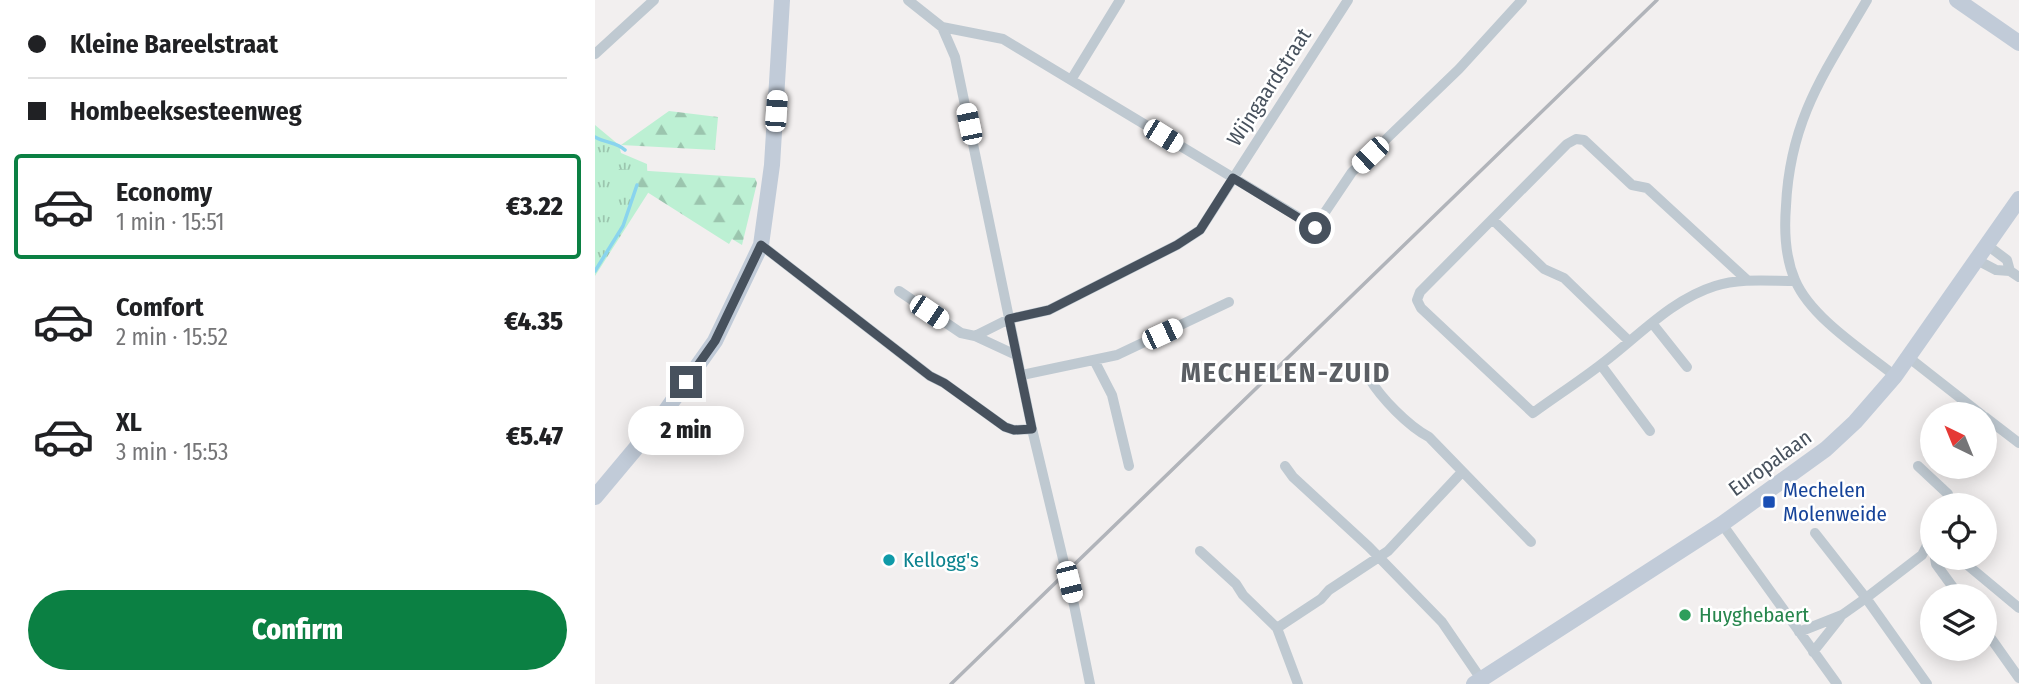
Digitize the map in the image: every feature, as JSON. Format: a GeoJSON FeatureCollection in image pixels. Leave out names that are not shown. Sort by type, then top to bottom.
{"type":"FeatureCollection","features":[{"type":"Feature","properties":{"kind":"street"},"geometry":{"type":"LineString","coordinates":[[595,54],[654,0]]}},
{"type":"Feature","properties":{"kind":"street"},"geometry":{"type":"LineString","coordinates":[[595,497],[657,423],[715,341],[761,245],[772,165],[782,0]]}},
{"type":"Feature","properties":{"kind":"street"},"geometry":{"type":"LineString","coordinates":[[908,0],[942,27],[1003,39],[1315,228],[1352,172],[1458,69],[1522,0]]}},
{"type":"Feature","properties":{"kind":"street"},"geometry":{"type":"LineString","coordinates":[[1071,80],[1120,0]]}},
{"type":"Feature","properties":{"kind":"street","name":"Wijngaardstraat"},"geometry":{"type":"LineString","coordinates":[[975,336],[1009,319],[1049,310],[1177,245],[1200,230],[1348,0]]}},
{"type":"Feature","properties":{"kind":"street"},"geometry":{"type":"LineString","coordinates":[[1867,0],[1821,79],[1800,122],[1787,174],[1786,250],[1795,281],[1822,317],[1895,376]]}},
{"type":"Feature","properties":{"kind":"street"},"geometry":{"type":"LineString","coordinates":[[1957,0],[2019,43]]}},
{"type":"Feature","properties":{"kind":"street"},"geometry":{"type":"LineString","coordinates":[[942,27],[955,57],[1016,355],[1090,684]]}},
{"type":"Feature","properties":{"kind":"street"},"geometry":{"type":"LineString","coordinates":[[1747,281],[1647,188],[1632,185],[1584,140],[1576,139],[1420,292],[1417,300],[1421,308],[1533,413],[1601,365],[1652,323],[1694,295],[1716,286],[1747,281],[1795,281]]}},
{"type":"Feature","properties":{"kind":"street","name":"Europalaan"},"geometry":{"type":"LineString","coordinates":[[1477,682],[1723,524],[1826,449],[1855,422],[1895,376],[2019,199]]}},
{"type":"Feature","properties":{"kind":"street"},"geometry":{"type":"LineString","coordinates":[[1493,220],[1544,269],[1564,278],[1629,341]]}},
{"type":"Feature","properties":{"kind":"street"},"geometry":{"type":"LineString","coordinates":[[761,245],[930,376],[1005,427],[1014,430],[1032,429]]}},
{"type":"Feature","properties":{"kind":"street"},"geometry":{"type":"LineString","coordinates":[[1987,245],[2007,260],[2015,274]]}},
{"type":"Feature","properties":{"kind":"street"},"geometry":{"type":"LineString","coordinates":[[1977,260],[1996,270],[2015,274]]}},
{"type":"Feature","properties":{"kind":"street"},"geometry":{"type":"LineString","coordinates":[[899,291],[961,333],[975,336],[1016,355]]}},
{"type":"Feature","properties":{"kind":"street"},"geometry":{"type":"LineString","coordinates":[[1022,375],[1117,355],[1229,302]]}},
{"type":"Feature","properties":{"kind":"street"},"geometry":{"type":"LineString","coordinates":[[1652,323],[1687,367]]}},
{"type":"Feature","properties":{"kind":"street"},"geometry":{"type":"LineString","coordinates":[[1908,357],[1965,402]]}},
{"type":"Feature","properties":{"kind":"street"},"geometry":{"type":"LineString","coordinates":[[1094,360],[1112,395],[1129,466]]}},
{"type":"Feature","properties":{"kind":"street"},"geometry":{"type":"LineString","coordinates":[[1601,365],[1650,431]]}},
{"type":"Feature","properties":{"kind":"street"},"geometry":{"type":"LineString","coordinates":[[1369,378],[1400,414],[1417,431],[1429,437],[1531,542]]}},
{"type":"Feature","properties":{"kind":"street"},"geometry":{"type":"LineString","coordinates":[[1997,426],[2019,443]]}},
{"type":"Feature","properties":{"kind":"street"},"geometry":{"type":"LineString","coordinates":[[1285,466],[1293,477],[1338,517],[1442,622],[1477,682]]}},
{"type":"Feature","properties":{"kind":"street"},"geometry":{"type":"LineString","coordinates":[[1918,467],[1947,493]]}},
{"type":"Feature","properties":{"kind":"street"},"geometry":{"type":"LineString","coordinates":[[1276,628],[1378,559],[1418,521],[1423,511],[1462,472]]}},
{"type":"Feature","properties":{"kind":"street"},"geometry":{"type":"LineString","coordinates":[[1723,524],[1837,684]]}},
{"type":"Feature","properties":{"kind":"street"},"geometry":{"type":"LineString","coordinates":[[1815,533],[1866,598],[1927,684]]}},
{"type":"Feature","properties":{"kind":"street"},"geometry":{"type":"LineString","coordinates":[[1200,551],[1236,584],[1243,595],[1276,628],[1298,684]]}},
{"type":"Feature","properties":{"kind":"street"},"geometry":{"type":"LineString","coordinates":[[1799,632],[1842,615],[1920,557]]}},
{"type":"Feature","properties":{"kind":"street"},"geometry":{"type":"LineString","coordinates":[[1973,570],[2019,608]]}},
{"type":"Feature","properties":{"kind":"street"},"geometry":{"type":"LineString","coordinates":[[1813,652],[1842,615]]}},
{"type":"Feature","properties":{"kind":"street"},"geometry":{"type":"LineString","coordinates":[[1997,647],[2019,678]]}},
{"type":"Feature","properties":{"kind":"green space"},"geometry":{"type":"Polygon","coordinates":[[[669,111],[718,117],[715,150],[621,145],[669,111]]]}},
{"type":"Feature","properties":{"kind":"green space"},"geometry":{"type":"Polygon","coordinates":[[[595,125],[619,145],[621,153],[647,164],[648,193],[595,276],[595,125]]]}},
{"type":"Feature","properties":{"kind":"green space"},"geometry":{"type":"Polygon","coordinates":[[[619,169],[755,178],[757,183],[742,245],[732,239],[729,244],[617,173],[619,169]]]}},
{"type":"Feature","properties":{"kind":"waterway"},"geometry":{"type":"LineString","coordinates":[[595,137],[625,150]]}},
{"type":"Feature","properties":{"kind":"waterway"},"geometry":{"type":"LineString","coordinates":[[595,271],[623,226],[637,185]]}},
{"type":"Feature","properties":{"kind":"railway"},"geometry":{"type":"LineString","coordinates":[[951,684],[1657,0]]}},
{"type":"Feature","properties":{"kind":"place","name":"Mechelen Molenweide"},"geometry":{"type":"Point","coordinates":[1769,502]}},
{"type":"Feature","properties":{"kind":"place","name":"Kellogg's"},"geometry":{"type":"Point","coordinates":[889,560]}},
{"type":"Feature","properties":{"kind":"place","name":"Huyghebaert"},"geometry":{"type":"Point","coordinates":[1685,615]}},
{"type":"Feature","properties":{"kind":"district","name":"MECHELEN-ZUID"},"geometry":{"type":"Point","coordinates":[1286,372]}},
{"type":"Feature","properties":{"kind":"route"},"geometry":{"type":"LineString","coordinates":[[686,382],[715,341],[761,245],[930,376],[1005,427],[1014,430],[1032,429],[1009,319],[1049,310],[1177,245],[1200,230],[1233,178],[1315,228]]}}]}
